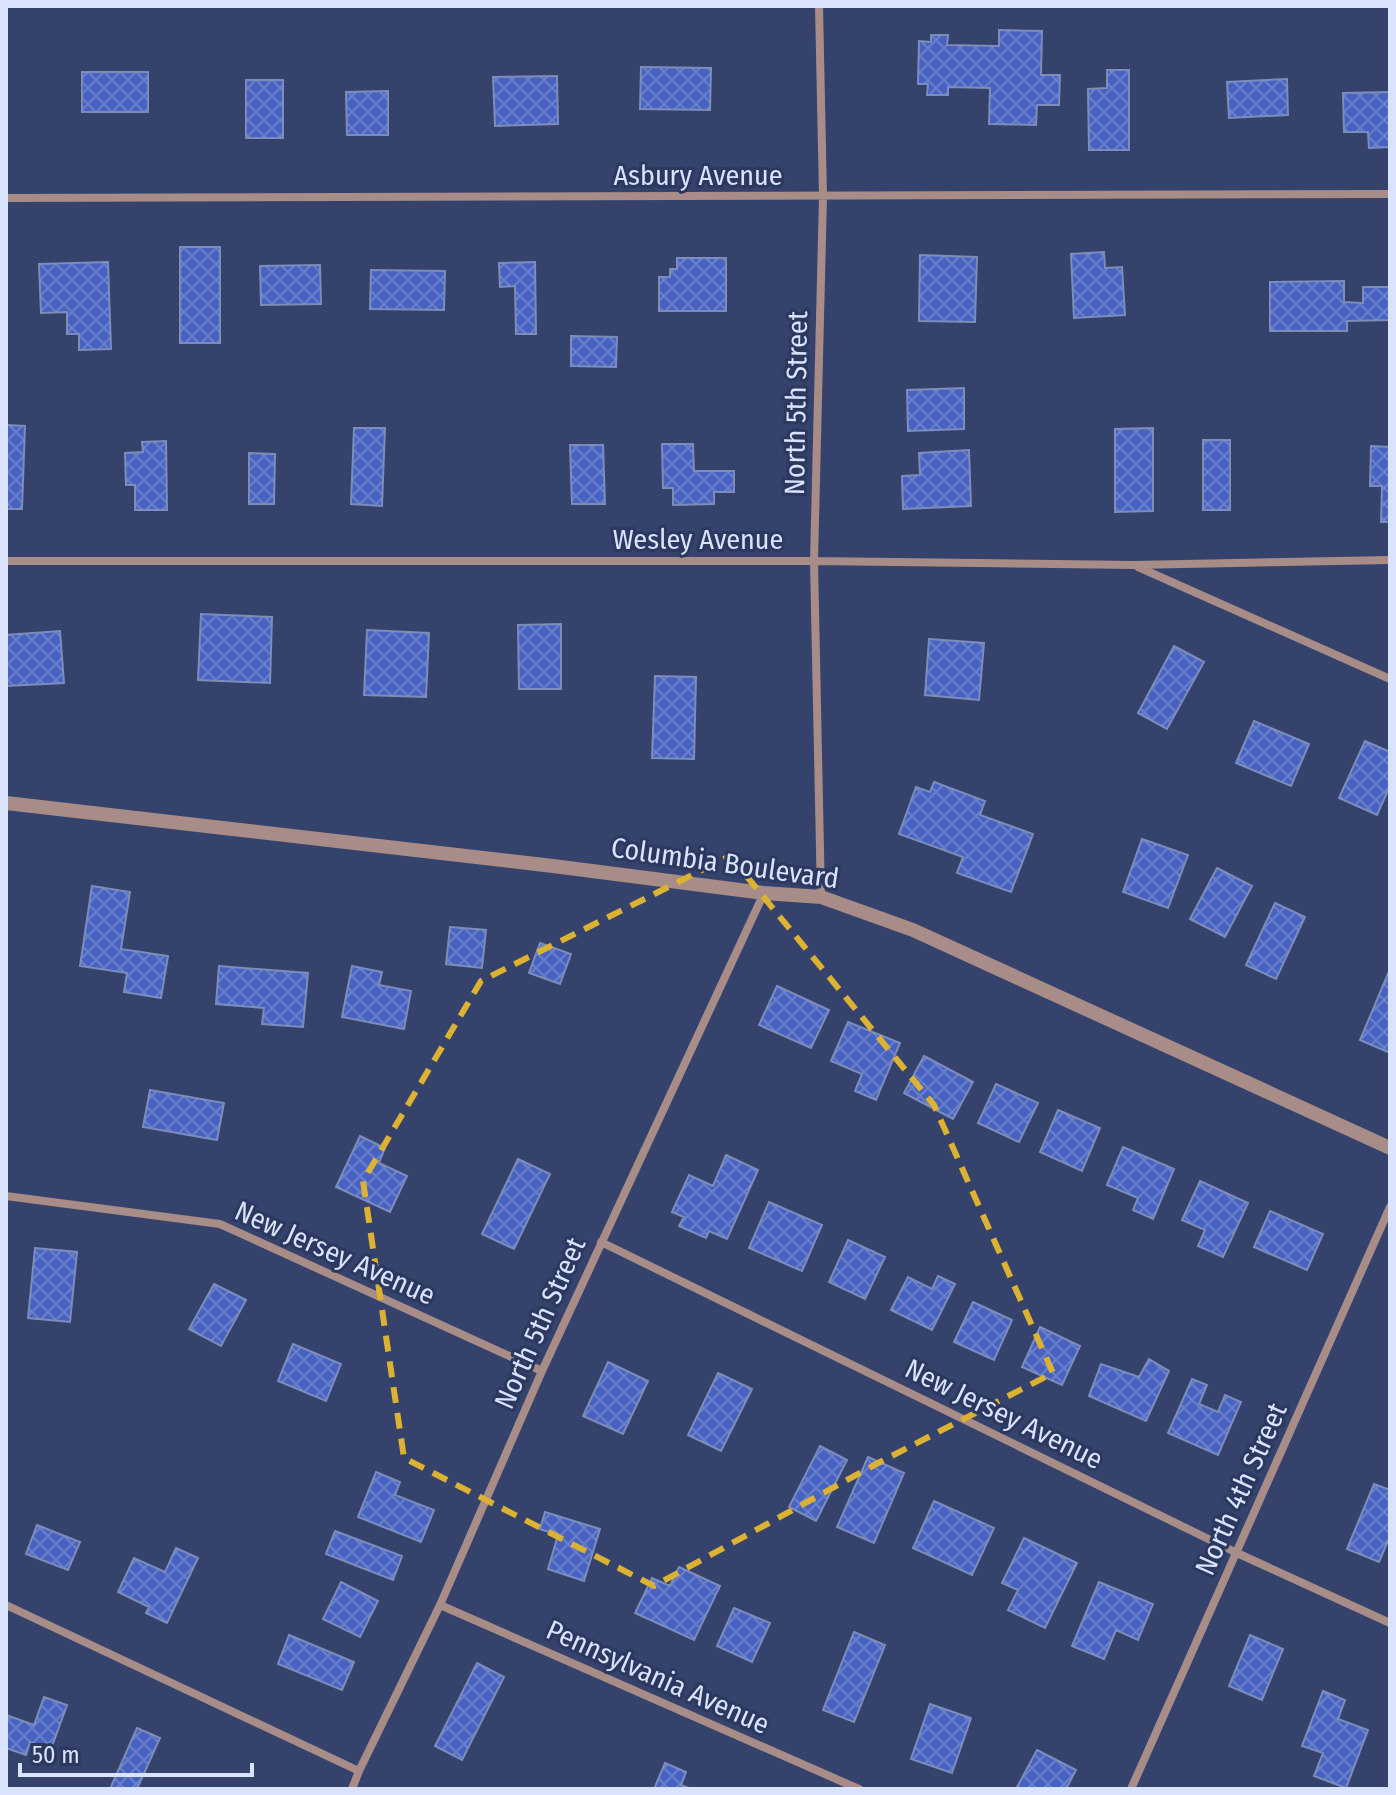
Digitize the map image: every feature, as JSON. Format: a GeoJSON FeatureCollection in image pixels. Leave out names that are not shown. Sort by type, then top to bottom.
{"type":"FeatureCollection","features":[{"type":"Feature","properties":{"kind":"street","name":"North 5th Street"},"geometry":{"type":"LineString","coordinates":[[819,6],[823,197],[814,561],[821,897]]}},
{"type":"Feature","properties":{"kind":"street","name":"Asbury Avenue"},"geometry":{"type":"LineString","coordinates":[[6,198],[1390,194]]}},
{"type":"Feature","properties":{"kind":"street","name":"Wesley Avenue"},"geometry":{"type":"LineString","coordinates":[[6,561],[814,561],[1133,565],[1390,560]]}},
{"type":"Feature","properties":{"kind":"street"},"geometry":{"type":"LineString","coordinates":[[1133,565],[1390,679]]}},
{"type":"Feature","properties":{"kind":"street","name":"Columbia Boulevard"},"geometry":{"type":"LineString","coordinates":[[6,803],[764,893],[821,897],[913,930],[1390,1148]]}},
{"type":"Feature","properties":{"kind":"street","name":"North 5th Street"},"geometry":{"type":"LineString","coordinates":[[352,1789],[440,1605],[542,1371],[764,893]]}},
{"type":"Feature","properties":{"kind":"street","name":"New Jersey Avenue"},"geometry":{"type":"LineString","coordinates":[[6,1196],[220,1224],[542,1371]]}},
{"type":"Feature","properties":{"kind":"street","name":"North 4th Street"},"geometry":{"type":"LineString","coordinates":[[1131,1789],[1390,1207]]}},
{"type":"Feature","properties":{"kind":"street","name":"New Jersey Avenue"},"geometry":{"type":"LineString","coordinates":[[601,1242],[1237,1553],[1390,1623]]}},
{"type":"Feature","properties":{"kind":"street"},"geometry":{"type":"LineString","coordinates":[[6,1605],[359,1771]]}},
{"type":"Feature","properties":{"kind":"street","name":"Pennsylvania Avenue"},"geometry":{"type":"LineString","coordinates":[[440,1605],[859,1789]]}},
{"type":"Feature","properties":{"kind":"highlighted area"},"geometry":{"type":"Polygon","coordinates":[[[730,856],[934,1105],[1053,1373],[880,1462],[654,1586],[404,1458],[363,1181],[481,981],[730,856]]]}},
{"type":"Feature","properties":{"kind":"building"},"geometry":{"type":"Polygon","coordinates":[[[999,30],[1042,31],[1041,75],[1060,75],[1059,105],[1037,105],[1036,125],[989,124],[990,88],[948,87],[948,95],[927,95],[928,84],[918,84],[919,41],[931,42],[931,35],[948,35],[947,45],[999,46],[999,30]]]}},
{"type":"Feature","properties":{"kind":"building"},"geometry":{"type":"Polygon","coordinates":[[[641,67],[711,68],[710,110],[640,109],[641,67]]]}},
{"type":"Feature","properties":{"kind":"building"},"geometry":{"type":"Polygon","coordinates":[[[1107,70],[1129,70],[1129,150],[1089,150],[1088,89],[1107,88],[1107,70]]]}},
{"type":"Feature","properties":{"kind":"building"},"geometry":{"type":"Polygon","coordinates":[[[82,72],[148,72],[148,112],[82,112],[82,72]]]}},
{"type":"Feature","properties":{"kind":"building"},"geometry":{"type":"Polygon","coordinates":[[[557,76],[558,124],[495,126],[493,77],[557,76]]]}},
{"type":"Feature","properties":{"kind":"building"},"geometry":{"type":"Polygon","coordinates":[[[1287,79],[1288,115],[1229,118],[1227,82],[1287,79]]]}},
{"type":"Feature","properties":{"kind":"building"},"geometry":{"type":"Polygon","coordinates":[[[246,80],[283,80],[283,138],[246,138],[246,80]]]}},
{"type":"Feature","properties":{"kind":"building"},"geometry":{"type":"Polygon","coordinates":[[[388,91],[388,135],[347,135],[346,92],[388,91]]]}},
{"type":"Feature","properties":{"kind":"building"},"geometry":{"type":"Polygon","coordinates":[[[1390,92],[1390,147],[1369,148],[1368,132],[1344,132],[1343,93],[1390,92]]]}},
{"type":"Feature","properties":{"kind":"building"},"geometry":{"type":"Polygon","coordinates":[[[180,247],[220,247],[220,343],[180,343],[180,247]]]}},
{"type":"Feature","properties":{"kind":"building"},"geometry":{"type":"Polygon","coordinates":[[[1104,252],[1105,268],[1122,267],[1125,315],[1074,318],[1071,254],[1104,252]]]}},
{"type":"Feature","properties":{"kind":"building"},"geometry":{"type":"Polygon","coordinates":[[[920,255],[977,257],[975,322],[919,321],[920,255]]]}},
{"type":"Feature","properties":{"kind":"building"},"geometry":{"type":"Polygon","coordinates":[[[677,258],[726,258],[726,311],[659,311],[659,277],[670,277],[670,269],[677,269],[677,258]]]}},
{"type":"Feature","properties":{"kind":"building"},"geometry":{"type":"Polygon","coordinates":[[[108,262],[111,349],[79,350],[79,334],[67,334],[67,312],[41,313],[39,264],[108,262]]]}},
{"type":"Feature","properties":{"kind":"building"},"geometry":{"type":"Polygon","coordinates":[[[535,262],[536,334],[516,334],[515,286],[500,287],[499,263],[535,262]]]}},
{"type":"Feature","properties":{"kind":"building"},"geometry":{"type":"Polygon","coordinates":[[[320,265],[321,304],[261,305],[260,266],[320,265]]]}},
{"type":"Feature","properties":{"kind":"building"},"geometry":{"type":"Polygon","coordinates":[[[371,270],[445,271],[444,310],[370,309],[371,270]]]}},
{"type":"Feature","properties":{"kind":"building"},"geometry":{"type":"Polygon","coordinates":[[[1344,281],[1344,302],[1363,303],[1363,287],[1390,287],[1390,320],[1347,321],[1347,331],[1270,331],[1270,282],[1344,281]]]}},
{"type":"Feature","properties":{"kind":"building"},"geometry":{"type":"Polygon","coordinates":[[[571,336],[617,337],[616,367],[571,366],[571,336]]]}},
{"type":"Feature","properties":{"kind":"building"},"geometry":{"type":"Polygon","coordinates":[[[964,388],[964,429],[908,431],[907,390],[964,388]]]}},
{"type":"Feature","properties":{"kind":"building"},"geometry":{"type":"Polygon","coordinates":[[[6,425],[25,426],[22,509],[6,509],[6,425]]]}},
{"type":"Feature","properties":{"kind":"building"},"geometry":{"type":"Polygon","coordinates":[[[354,428],[385,428],[382,506],[351,504],[354,428]]]}},
{"type":"Feature","properties":{"kind":"building"},"geometry":{"type":"Polygon","coordinates":[[[1153,428],[1153,511],[1115,512],[1115,429],[1153,428]]]}},
{"type":"Feature","properties":{"kind":"building"},"geometry":{"type":"Polygon","coordinates":[[[1203,440],[1230,440],[1230,510],[1203,510],[1203,440]]]}},
{"type":"Feature","properties":{"kind":"building"},"geometry":{"type":"Polygon","coordinates":[[[166,441],[167,510],[135,510],[135,485],[126,485],[125,453],[143,452],[142,442],[166,441]]]}},
{"type":"Feature","properties":{"kind":"building"},"geometry":{"type":"Polygon","coordinates":[[[662,444],[693,444],[694,471],[734,471],[734,492],[714,492],[714,504],[673,505],[673,488],[663,488],[662,444]]]}},
{"type":"Feature","properties":{"kind":"building"},"geometry":{"type":"Polygon","coordinates":[[[570,445],[603,445],[605,504],[572,504],[570,445]]]}},
{"type":"Feature","properties":{"kind":"building"},"geometry":{"type":"Polygon","coordinates":[[[1371,446],[1390,447],[1390,522],[1381,522],[1382,486],[1370,486],[1371,446]]]}},
{"type":"Feature","properties":{"kind":"building"},"geometry":{"type":"Polygon","coordinates":[[[969,450],[971,506],[903,509],[902,476],[920,475],[919,453],[969,450]]]}},
{"type":"Feature","properties":{"kind":"building"},"geometry":{"type":"Polygon","coordinates":[[[249,453],[275,454],[274,504],[249,504],[249,453]]]}},
{"type":"Feature","properties":{"kind":"building"},"geometry":{"type":"Polygon","coordinates":[[[201,614],[272,617],[270,683],[198,680],[201,614]]]}},
{"type":"Feature","properties":{"kind":"building"},"geometry":{"type":"Polygon","coordinates":[[[561,624],[561,689],[519,689],[518,625],[561,624]]]}},
{"type":"Feature","properties":{"kind":"building"},"geometry":{"type":"Polygon","coordinates":[[[367,630],[429,633],[426,697],[364,695],[367,630]]]}},
{"type":"Feature","properties":{"kind":"building"},"geometry":{"type":"Polygon","coordinates":[[[60,631],[64,683],[6,686],[6,635],[60,631]]]}},
{"type":"Feature","properties":{"kind":"building"},"geometry":{"type":"Polygon","coordinates":[[[929,639],[984,643],[979,700],[925,695],[929,639]]]}},
{"type":"Feature","properties":{"kind":"building"},"geometry":{"type":"Polygon","coordinates":[[[1174,646],[1204,662],[1167,729],[1138,713],[1174,646]]]}},
{"type":"Feature","properties":{"kind":"building"},"geometry":{"type":"Polygon","coordinates":[[[655,676],[696,677],[694,759],[652,758],[655,676]]]}},
{"type":"Feature","properties":{"kind":"building"},"geometry":{"type":"Polygon","coordinates":[[[1254,721],[1309,744],[1291,786],[1236,763],[1254,721]]]}},
{"type":"Feature","properties":{"kind":"building"},"geometry":{"type":"Polygon","coordinates":[[[1365,741],[1390,752],[1390,786],[1377,815],[1339,798],[1365,741]]]}},
{"type":"Feature","properties":{"kind":"building"},"geometry":{"type":"Polygon","coordinates":[[[934,782],[985,801],[980,815],[1033,834],[1011,892],[957,873],[963,857],[899,834],[916,787],[930,792],[934,782]]]}},
{"type":"Feature","properties":{"kind":"building"},"geometry":{"type":"Polygon","coordinates":[[[1142,839],[1188,855],[1168,908],[1123,892],[1142,839]]]}},
{"type":"Feature","properties":{"kind":"building"},"geometry":{"type":"Polygon","coordinates":[[[1217,868],[1252,886],[1225,937],[1190,919],[1217,868]]]}},
{"type":"Feature","properties":{"kind":"building"},"geometry":{"type":"Polygon","coordinates":[[[92,886],[130,892],[121,949],[168,956],[161,998],[124,992],[127,973],[80,966],[92,886]]]}},
{"type":"Feature","properties":{"kind":"building"},"geometry":{"type":"Polygon","coordinates":[[[1275,903],[1305,917],[1276,979],[1246,965],[1275,903]]]}},
{"type":"Feature","properties":{"kind":"building"},"geometry":{"type":"Polygon","coordinates":[[[450,927],[486,930],[482,968],[446,964],[450,927]]]}},
{"type":"Feature","properties":{"kind":"building"},"geometry":{"type":"Polygon","coordinates":[[[540,943],[571,954],[560,984],[529,973],[540,943]]]}},
{"type":"Feature","properties":{"kind":"building"},"geometry":{"type":"Polygon","coordinates":[[[219,966],[308,973],[303,1027],[262,1024],[264,1008],[216,1004],[219,966]]]}},
{"type":"Feature","properties":{"kind":"building"},"geometry":{"type":"Polygon","coordinates":[[[352,966],[382,972],[379,985],[411,991],[404,1029],[342,1017],[352,966]]]}},
{"type":"Feature","properties":{"kind":"building"},"geometry":{"type":"Polygon","coordinates":[[[1390,969],[1390,1053],[1360,1040],[1390,969]]]}},
{"type":"Feature","properties":{"kind":"building"},"geometry":{"type":"Polygon","coordinates":[[[777,986],[829,1010],[811,1048],[759,1025],[777,986]]]}},
{"type":"Feature","properties":{"kind":"building"},"geometry":{"type":"Polygon","coordinates":[[[848,1022],[900,1043],[876,1100],[855,1091],[862,1074],[831,1061],[848,1022]]]}},
{"type":"Feature","properties":{"kind":"building"},"geometry":{"type":"Polygon","coordinates":[[[924,1056],[973,1082],[953,1119],[904,1093],[924,1056]]]}},
{"type":"Feature","properties":{"kind":"building"},"geometry":{"type":"Polygon","coordinates":[[[996,1084],[1038,1103],[1019,1142],[978,1123],[996,1084]]]}},
{"type":"Feature","properties":{"kind":"building"},"geometry":{"type":"Polygon","coordinates":[[[150,1090],[224,1103],[217,1140],[143,1127],[150,1090]]]}},
{"type":"Feature","properties":{"kind":"building"},"geometry":{"type":"Polygon","coordinates":[[[1058,1110],[1100,1128],[1082,1171],[1040,1152],[1058,1110]]]}},
{"type":"Feature","properties":{"kind":"building"},"geometry":{"type":"Polygon","coordinates":[[[360,1136],[385,1148],[379,1163],[407,1176],[390,1212],[336,1187],[360,1136]]]}},
{"type":"Feature","properties":{"kind":"building"},"geometry":{"type":"Polygon","coordinates":[[[1123,1147],[1174,1169],[1153,1219],[1133,1210],[1138,1198],[1107,1185],[1123,1147]]]}},
{"type":"Feature","properties":{"kind":"building"},"geometry":{"type":"Polygon","coordinates":[[[726,1155],[758,1170],[727,1239],[709,1231],[706,1238],[679,1226],[684,1217],[672,1212],[689,1175],[713,1186],[726,1155]]]}},
{"type":"Feature","properties":{"kind":"building"},"geometry":{"type":"Polygon","coordinates":[[[518,1159],[550,1174],[514,1249],[482,1234],[518,1159]]]}},
{"type":"Feature","properties":{"kind":"building"},"geometry":{"type":"Polygon","coordinates":[[[1200,1181],[1248,1203],[1223,1257],[1198,1246],[1205,1230],[1182,1220],[1200,1181]]]}},
{"type":"Feature","properties":{"kind":"building"},"geometry":{"type":"Polygon","coordinates":[[[769,1202],[822,1225],[802,1271],[749,1248],[769,1202]]]}},
{"type":"Feature","properties":{"kind":"building"},"geometry":{"type":"Polygon","coordinates":[[[1270,1211],[1323,1234],[1307,1270],[1254,1247],[1270,1211]]]}},
{"type":"Feature","properties":{"kind":"building"},"geometry":{"type":"Polygon","coordinates":[[[848,1240],[885,1257],[865,1299],[829,1282],[848,1240]]]}},
{"type":"Feature","properties":{"kind":"building"},"geometry":{"type":"Polygon","coordinates":[[[35,1248],[77,1252],[70,1322],[28,1318],[35,1248]]]}},
{"type":"Feature","properties":{"kind":"building"},"geometry":{"type":"Polygon","coordinates":[[[938,1276],[955,1284],[932,1330],[891,1310],[908,1277],[932,1289],[938,1276]]]}},
{"type":"Feature","properties":{"kind":"building"},"geometry":{"type":"Polygon","coordinates":[[[214,1284],[246,1300],[221,1346],[189,1329],[214,1284]]]}},
{"type":"Feature","properties":{"kind":"building"},"geometry":{"type":"Polygon","coordinates":[[[973,1302],[1012,1320],[994,1360],[954,1342],[973,1302]]]}},
{"type":"Feature","properties":{"kind":"building"},"geometry":{"type":"Polygon","coordinates":[[[1040,1327],[1080,1346],[1062,1385],[1022,1367],[1040,1327]]]}},
{"type":"Feature","properties":{"kind":"building"},"geometry":{"type":"Polygon","coordinates":[[[293,1344],[341,1364],[326,1401],[278,1381],[293,1344]]]}},
{"type":"Feature","properties":{"kind":"building"},"geometry":{"type":"Polygon","coordinates":[[[1149,1359],[1169,1371],[1146,1421],[1089,1396],[1101,1364],[1139,1377],[1149,1359]]]}},
{"type":"Feature","properties":{"kind":"building"},"geometry":{"type":"Polygon","coordinates":[[[608,1362],[648,1381],[623,1434],[583,1416],[608,1362]]]}},
{"type":"Feature","properties":{"kind":"building"},"geometry":{"type":"Polygon","coordinates":[[[718,1373],[752,1389],[721,1451],[688,1435],[718,1373]]]}},
{"type":"Feature","properties":{"kind":"building"},"geometry":{"type":"Polygon","coordinates":[[[1192,1379],[1207,1385],[1199,1404],[1218,1412],[1225,1395],[1241,1402],[1218,1455],[1168,1433],[1192,1379]]]}},
{"type":"Feature","properties":{"kind":"building"},"geometry":{"type":"Polygon","coordinates":[[[820,1446],[847,1460],[816,1521],[789,1507],[820,1446]]]}},
{"type":"Feature","properties":{"kind":"building"},"geometry":{"type":"Polygon","coordinates":[[[868,1457],[904,1473],[874,1543],[837,1527],[868,1457]]]}},
{"type":"Feature","properties":{"kind":"building"},"geometry":{"type":"Polygon","coordinates":[[[376,1472],[400,1482],[395,1495],[434,1510],[421,1542],[358,1517],[376,1472]]]}},
{"type":"Feature","properties":{"kind":"building"},"geometry":{"type":"Polygon","coordinates":[[[1374,1484],[1390,1490],[1390,1536],[1379,1562],[1347,1549],[1374,1484]]]}},
{"type":"Feature","properties":{"kind":"building"},"geometry":{"type":"Polygon","coordinates":[[[934,1501],[994,1528],[972,1575],[913,1548],[934,1501]]]}},
{"type":"Feature","properties":{"kind":"building"},"geometry":{"type":"Polygon","coordinates":[[[545,1512],[600,1529],[584,1581],[548,1569],[558,1535],[540,1529],[545,1512]]]}},
{"type":"Feature","properties":{"kind":"building"},"geometry":{"type":"Polygon","coordinates":[[[37,1525],[80,1542],[68,1570],[26,1554],[37,1525]]]}},
{"type":"Feature","properties":{"kind":"building"},"geometry":{"type":"Polygon","coordinates":[[[335,1531],[402,1556],[393,1580],[326,1554],[335,1531]]]}},
{"type":"Feature","properties":{"kind":"building"},"geometry":{"type":"Polygon","coordinates":[[[1024,1538],[1077,1563],[1045,1628],[1008,1610],[1018,1590],[1002,1583],[1024,1538]]]}},
{"type":"Feature","properties":{"kind":"building"},"geometry":{"type":"Polygon","coordinates":[[[176,1548],[198,1558],[167,1623],[146,1613],[149,1607],[118,1592],[134,1558],[165,1572],[176,1548]]]}},
{"type":"Feature","properties":{"kind":"building"},"geometry":{"type":"Polygon","coordinates":[[[679,1567],[720,1586],[694,1640],[635,1613],[652,1578],[670,1586],[679,1567]]]}},
{"type":"Feature","properties":{"kind":"building"},"geometry":{"type":"Polygon","coordinates":[[[341,1582],[378,1601],[360,1637],[323,1619],[341,1582]]]}},
{"type":"Feature","properties":{"kind":"building"},"geometry":{"type":"Polygon","coordinates":[[[1099,1582],[1153,1604],[1138,1640],[1116,1630],[1104,1659],[1072,1646],[1099,1582]]]}},
{"type":"Feature","properties":{"kind":"building"},"geometry":{"type":"Polygon","coordinates":[[[734,1608],[770,1623],[752,1662],[717,1646],[734,1608]]]}},
{"type":"Feature","properties":{"kind":"building"},"geometry":{"type":"Polygon","coordinates":[[[854,1632],[885,1645],[854,1722],[823,1710],[854,1632]]]}},
{"type":"Feature","properties":{"kind":"building"},"geometry":{"type":"Polygon","coordinates":[[[289,1635],[354,1662],[342,1690],[278,1664],[289,1635]]]}},
{"type":"Feature","properties":{"kind":"building"},"geometry":{"type":"Polygon","coordinates":[[[1250,1635],[1283,1649],[1262,1700],[1229,1686],[1250,1635]]]}},
{"type":"Feature","properties":{"kind":"building"},"geometry":{"type":"Polygon","coordinates":[[[477,1663],[504,1677],[462,1760],[435,1746],[477,1663]]]}},
{"type":"Feature","properties":{"kind":"building"},"geometry":{"type":"Polygon","coordinates":[[[1323,1691],[1345,1700],[1338,1719],[1368,1730],[1346,1788],[1314,1776],[1323,1753],[1302,1746],[1323,1691]]]}},
{"type":"Feature","properties":{"kind":"building"},"geometry":{"type":"Polygon","coordinates":[[[44,1697],[67,1705],[51,1749],[30,1742],[26,1755],[6,1748],[6,1715],[34,1725],[44,1697]]]}},
{"type":"Feature","properties":{"kind":"building"},"geometry":{"type":"Polygon","coordinates":[[[930,1704],[971,1718],[952,1773],[911,1759],[930,1704]]]}},
{"type":"Feature","properties":{"kind":"building"},"geometry":{"type":"Polygon","coordinates":[[[137,1728],[160,1738],[137,1789],[110,1789],[137,1728]]]}},
{"type":"Feature","properties":{"kind":"building"},"geometry":{"type":"Polygon","coordinates":[[[1037,1750],[1076,1770],[1066,1789],[1016,1789],[1037,1750]]]}},
{"type":"Feature","properties":{"kind":"building"},"geometry":{"type":"Polygon","coordinates":[[[665,1763],[686,1772],[681,1785],[691,1789],[654,1789],[665,1763]]]}}]}
